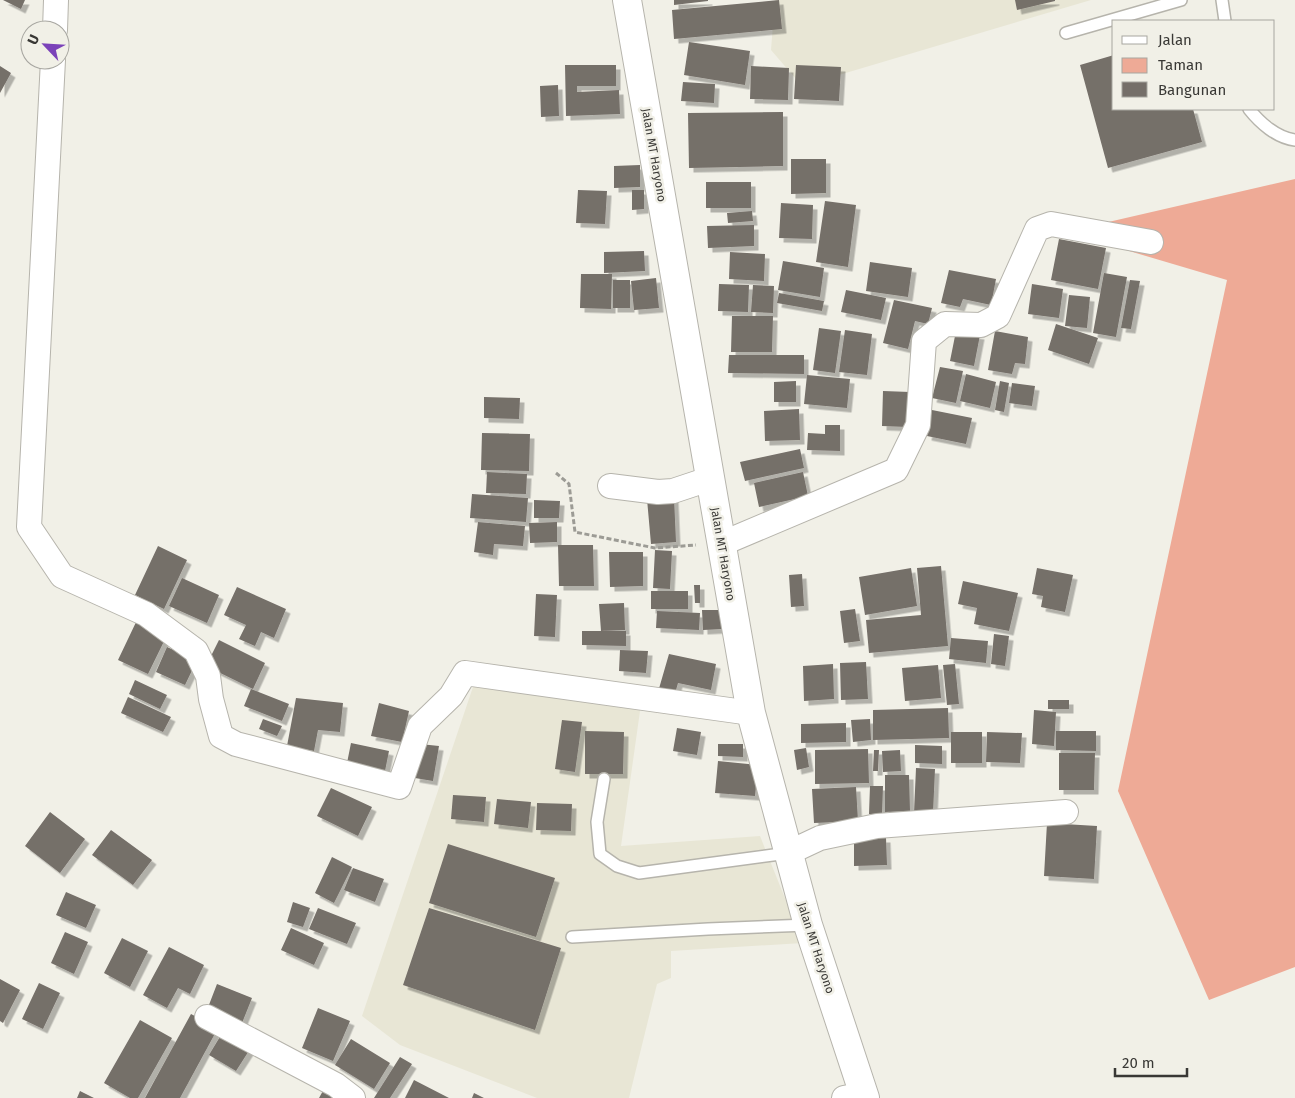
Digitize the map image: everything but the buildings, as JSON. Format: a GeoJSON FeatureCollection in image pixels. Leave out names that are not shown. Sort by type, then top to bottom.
{"type":"FeatureCollection","features":[{"type":"Feature","properties":{"kind":"main road","name":"Jalan MT Haryono"},"geometry":{"type":"LineString","coordinates":[[627,0],[751,713],[788,853],[857,1097]]}},
{"type":"Feature","properties":{"kind":"street"},"geometry":{"type":"LineString","coordinates":[[55,20],[56,0]]}},
{"type":"Feature","properties":{"kind":"street"},"geometry":{"type":"LineString","coordinates":[[52,70],[29,527],[62,576],[146,614],[196,651],[208,676],[211,699],[221,736],[236,744],[399,787],[420,726],[451,696],[465,673],[751,713]]}},
{"type":"Feature","properties":{"kind":"street"},"geometry":{"type":"LineString","coordinates":[[721,544],[896,470],[918,425],[924,341],[945,324],[981,325],[998,316],[1037,229],[1051,224],[1151,242]]}},
{"type":"Feature","properties":{"kind":"street"},"geometry":{"type":"LineString","coordinates":[[610,486],[658,492],[672,490],[709,479]]}},
{"type":"Feature","properties":{"kind":"street"},"geometry":{"type":"LineString","coordinates":[[788,853],[820,838],[877,826],[1066,812]]}},
{"type":"Feature","properties":{"kind":"street"},"geometry":{"type":"LineString","coordinates":[[207,1017],[336,1085],[353,1098]]}},
{"type":"Feature","properties":{"kind":"lane"},"geometry":{"type":"LineString","coordinates":[[1066,33],[1181,0]]}},
{"type":"Feature","properties":{"kind":"lane"},"geometry":{"type":"LineString","coordinates":[[1222,0],[1225,20]]}},
{"type":"Feature","properties":{"kind":"lane"},"geometry":{"type":"LineString","coordinates":[[1250,110],[1257,119],[1284,139],[1295,140]]}},
{"type":"Feature","properties":{"kind":"lane"},"geometry":{"type":"LineString","coordinates":[[604,779],[597,822],[600,854],[616,866],[639,873],[788,853]]}},
{"type":"Feature","properties":{"kind":"lane"},"geometry":{"type":"LineString","coordinates":[[572,937],[808,925]]}},
{"type":"Feature","properties":{"kind":"path"},"geometry":{"type":"LineString","coordinates":[[556,473],[569,484],[575,532],[655,548],[721,544]]}},
{"type":"Feature","properties":{"kind":"shaded area"},"geometry":{"type":"Polygon","coordinates":[[[775,0],[1091,0],[802,86],[771,50],[775,0]]]}},
{"type":"Feature","properties":{"kind":"shaded area"},"geometry":{"type":"Polygon","coordinates":[[[475,681],[641,704],[621,846],[760,836],[803,943],[671,951],[671,978],[657,984],[629,1098],[537,1098],[400,1045],[362,1016],[475,681]]]}},
{"type":"Feature","properties":{"kind":"green space"},"geometry":{"type":"Polygon","coordinates":[[[1295,179],[1295,967],[1209,1000],[1118,791],[1227,280],[1065,232],[1295,179]]]}}]}
